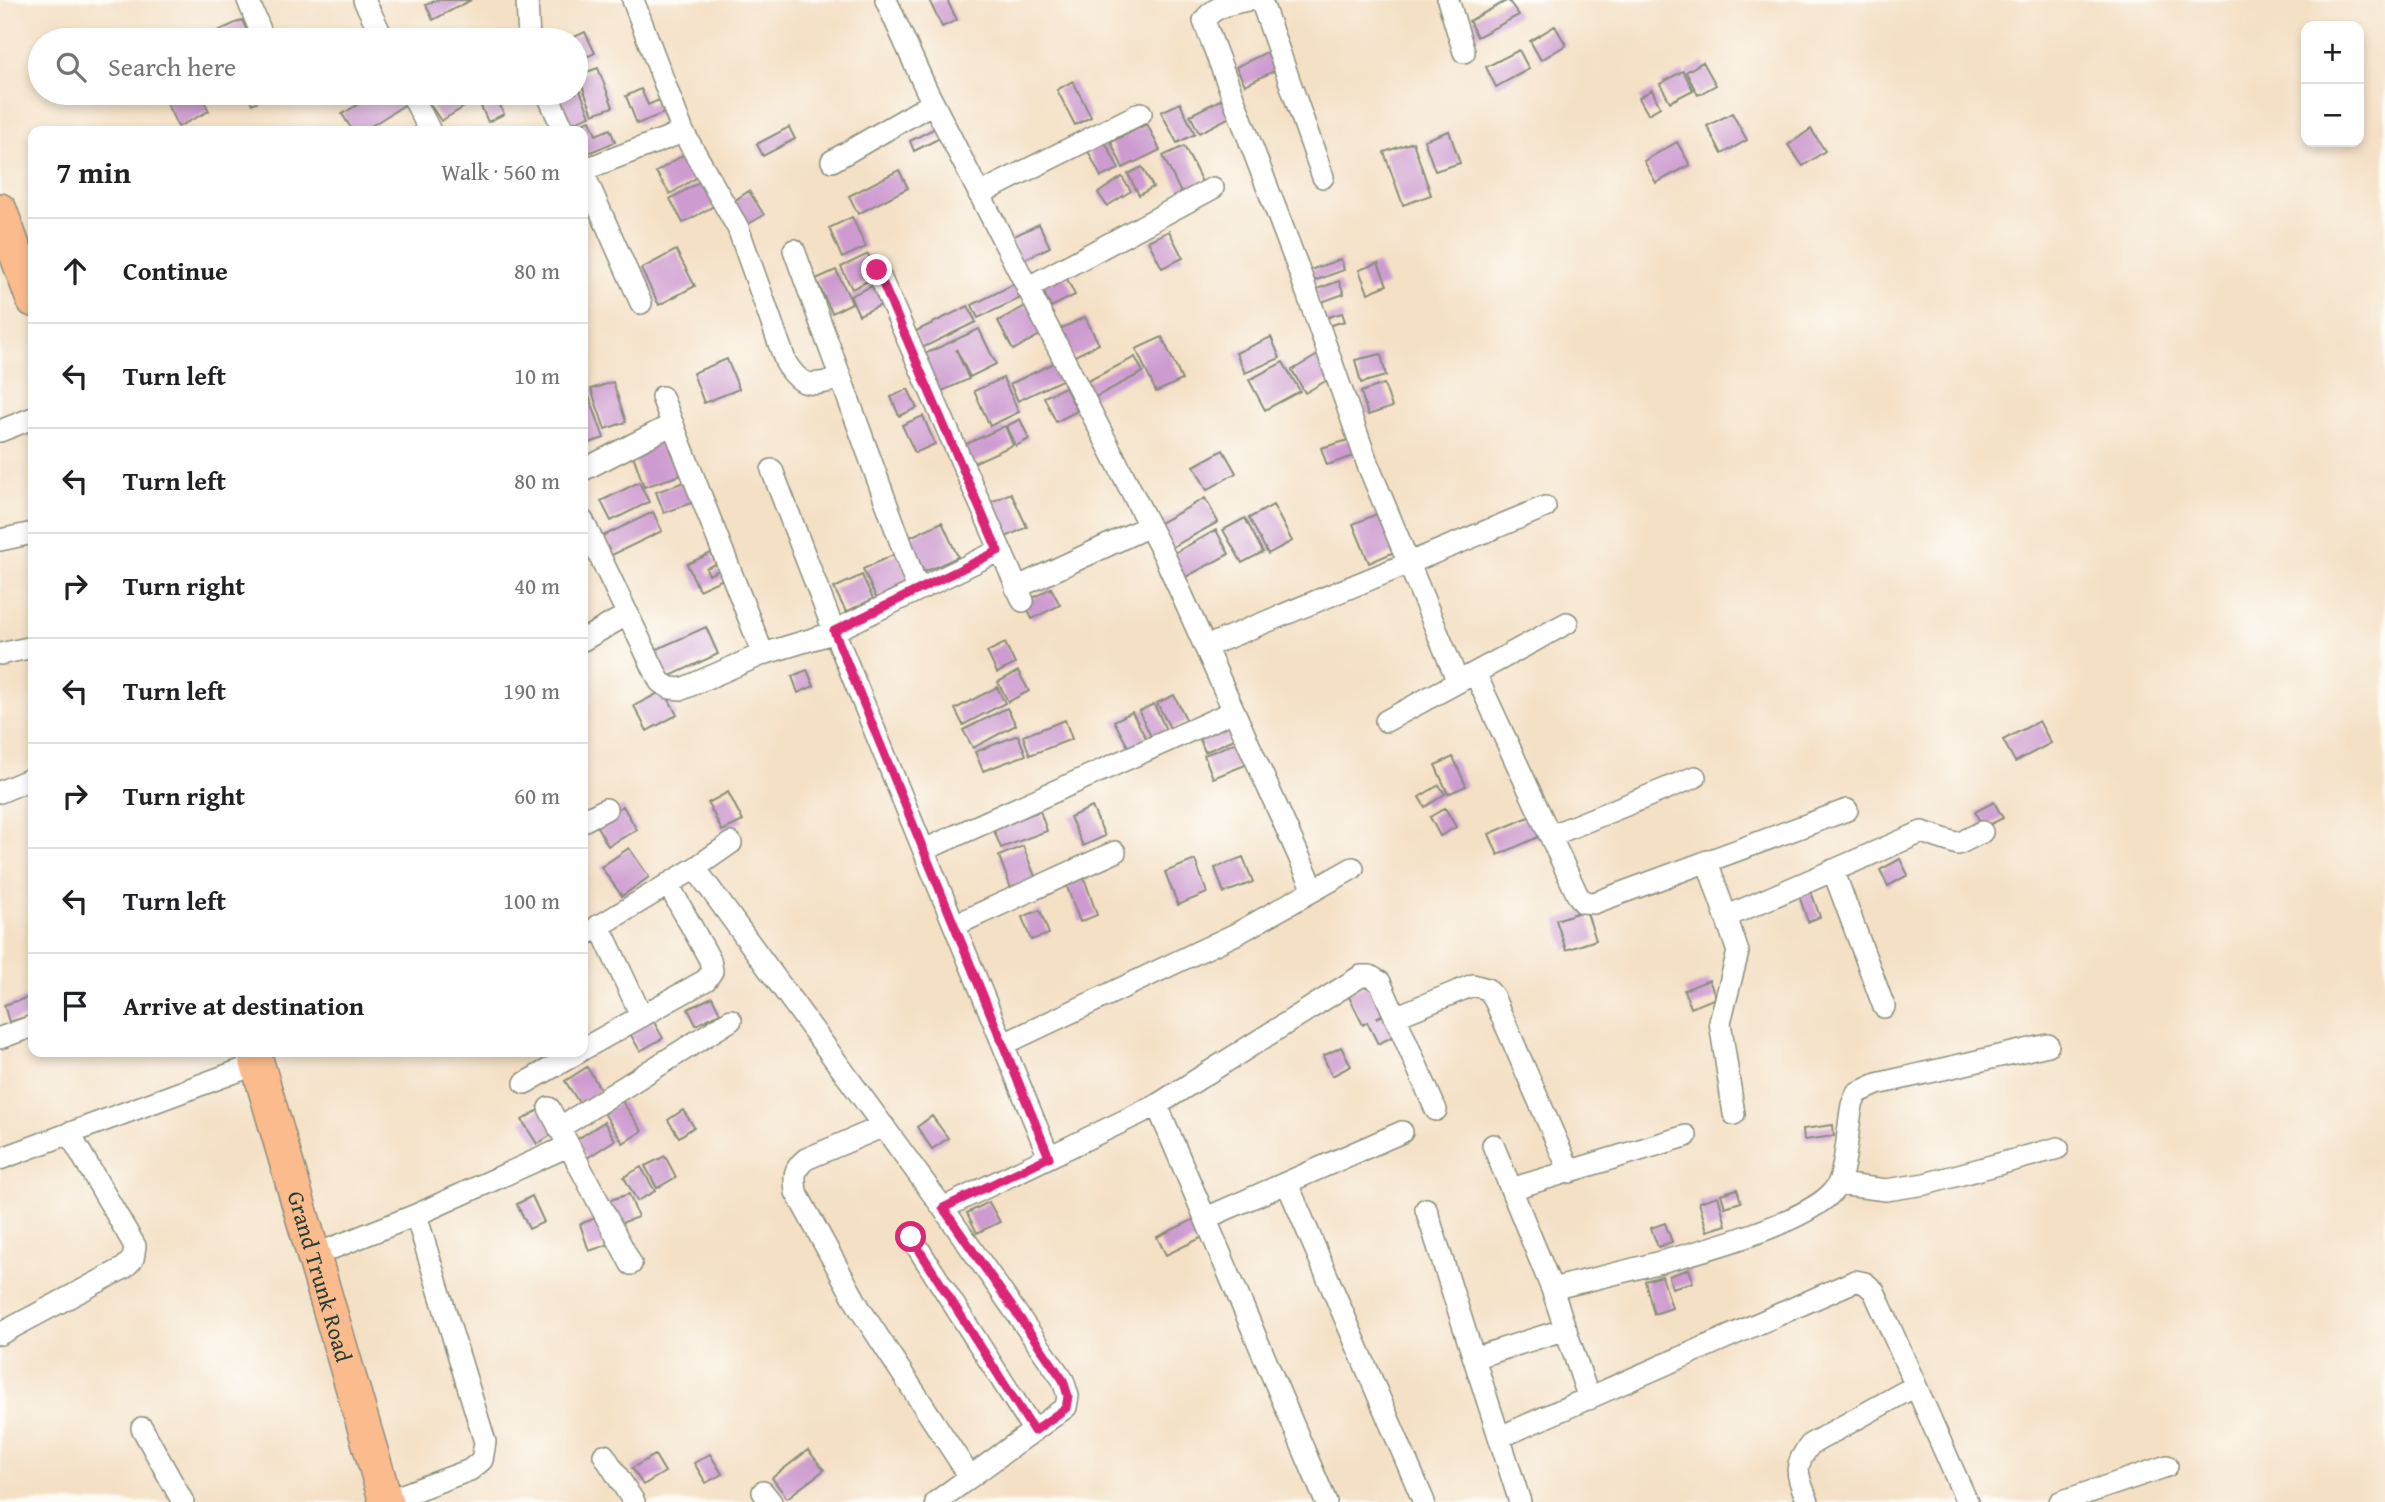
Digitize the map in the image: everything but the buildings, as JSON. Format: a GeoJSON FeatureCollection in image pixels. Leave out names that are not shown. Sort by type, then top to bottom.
{"type":"FeatureCollection","features":[{"type":"Feature","properties":{"kind":"main road"},"geometry":{"type":"LineString","coordinates":[[0,210],[28,286]]}},
{"type":"Feature","properties":{"kind":"main road","name":"Grand Trunk Road"},"geometry":{"type":"LineString","coordinates":[[255,1058],[386,1502]]}},
{"type":"Feature","properties":{"kind":"street"},"geometry":{"type":"LineString","coordinates":[[248,0],[259,28]]}},
{"type":"Feature","properties":{"kind":"street"},"geometry":{"type":"LineString","coordinates":[[363,0],[378,28]]}},
{"type":"Feature","properties":{"kind":"street"},"geometry":{"type":"LineString","coordinates":[[527,0],[528,28]]}},
{"type":"Feature","properties":{"kind":"street"},"geometry":{"type":"LineString","coordinates":[[633,0],[683,132],[738,228],[786,363],[797,380],[808,385],[841,379]]}},
{"type":"Feature","properties":{"kind":"street"},"geometry":{"type":"LineString","coordinates":[[887,0],[933,103],[1149,526],[1314,890]]}},
{"type":"Feature","properties":{"kind":"street"},"geometry":{"type":"LineString","coordinates":[[1247,0],[1220,7],[1209,13],[1204,21],[1300,273],[1368,465],[1409,564],[1583,902],[1594,903],[1847,810]]}},
{"type":"Feature","properties":{"kind":"street"},"geometry":{"type":"LineString","coordinates":[[1261,0],[1323,177]]}},
{"type":"Feature","properties":{"kind":"street"},"geometry":{"type":"LineString","coordinates":[[1448,0],[1464,52]]}},
{"type":"Feature","properties":{"kind":"street"},"geometry":{"type":"LineString","coordinates":[[832,162],[933,103]]}},
{"type":"Feature","properties":{"kind":"street"},"geometry":{"type":"LineString","coordinates":[[417,105],[428,126]]}},
{"type":"Feature","properties":{"kind":"street"},"geometry":{"type":"LineString","coordinates":[[552,105],[562,126]]}},
{"type":"Feature","properties":{"kind":"street"},"geometry":{"type":"LineString","coordinates":[[979,194],[1141,113]]}},
{"type":"Feature","properties":{"kind":"street"},"geometry":{"type":"LineString","coordinates":[[588,169],[683,132]]}},
{"type":"Feature","properties":{"kind":"street"},"geometry":{"type":"LineString","coordinates":[[588,182],[641,303]]}},
{"type":"Feature","properties":{"kind":"street"},"geometry":{"type":"LineString","coordinates":[[1027,288],[1213,188]]}},
{"type":"Feature","properties":{"kind":"street"},"geometry":{"type":"LineString","coordinates":[[794,250],[918,590]]}},
{"type":"Feature","properties":{"kind":"street"},"geometry":{"type":"LineString","coordinates":[[877,270],[1019,595],[1149,526]]}},
{"type":"Feature","properties":{"kind":"street"},"geometry":{"type":"LineString","coordinates":[[662,397],[763,654]]}},
{"type":"Feature","properties":{"kind":"street"},"geometry":{"type":"LineString","coordinates":[[0,431],[28,420]]}},
{"type":"Feature","properties":{"kind":"street"},"geometry":{"type":"LineString","coordinates":[[588,467],[673,424]]}},
{"type":"Feature","properties":{"kind":"street"},"geometry":{"type":"LineString","coordinates":[[772,470],[834,631],[1049,1157]]}},
{"type":"Feature","properties":{"kind":"street"},"geometry":{"type":"LineString","coordinates":[[1205,647],[1545,508]]}},
{"type":"Feature","properties":{"kind":"street"},"geometry":{"type":"LineString","coordinates":[[588,531],[660,682],[670,688],[682,689],[763,654],[834,631],[998,551]]}},
{"type":"Feature","properties":{"kind":"street"},"geometry":{"type":"LineString","coordinates":[[0,540],[28,534]]}},
{"type":"Feature","properties":{"kind":"street"},"geometry":{"type":"LineString","coordinates":[[588,637],[628,614]]}},
{"type":"Feature","properties":{"kind":"street"},"geometry":{"type":"LineString","coordinates":[[1386,721],[1567,623]]}},
{"type":"Feature","properties":{"kind":"street"},"geometry":{"type":"LineString","coordinates":[[0,654],[28,648]]}},
{"type":"Feature","properties":{"kind":"street"},"geometry":{"type":"LineString","coordinates":[[924,850],[1234,711]]}},
{"type":"Feature","properties":{"kind":"street"},"geometry":{"type":"LineString","coordinates":[[1550,836],[1695,776]]}},
{"type":"Feature","properties":{"kind":"street"},"geometry":{"type":"LineString","coordinates":[[0,792],[28,780]]}},
{"type":"Feature","properties":{"kind":"street"},"geometry":{"type":"LineString","coordinates":[[588,818],[606,809]]}},
{"type":"Feature","properties":{"kind":"street"},"geometry":{"type":"LineString","coordinates":[[1728,916],[1922,832],[1958,844],[1983,832]]}},
{"type":"Feature","properties":{"kind":"street"},"geometry":{"type":"LineString","coordinates":[[641,1015],[591,931],[695,869],[731,843]]}},
{"type":"Feature","properties":{"kind":"street"},"geometry":{"type":"LineString","coordinates":[[955,925],[1115,852]]}},
{"type":"Feature","properties":{"kind":"street"},"geometry":{"type":"LineString","coordinates":[[1707,861],[1728,916],[1738,952],[1720,1022],[1734,1114]]}},
{"type":"Feature","properties":{"kind":"street"},"geometry":{"type":"LineString","coordinates":[[1004,1044],[1238,933],[1353,868]]}},
{"type":"Feature","properties":{"kind":"street"},"geometry":{"type":"LineString","coordinates":[[695,869],[884,1126],[1063,1380],[1068,1396],[1066,1408],[936,1502]]}},
{"type":"Feature","properties":{"kind":"street"},"geometry":{"type":"LineString","coordinates":[[1833,870],[1884,1007]]}},
{"type":"Feature","properties":{"kind":"street"},"geometry":{"type":"LineString","coordinates":[[588,1047],[706,980],[712,971],[710,960],[668,884]]}},
{"type":"Feature","properties":{"kind":"street"},"geometry":{"type":"LineString","coordinates":[[943,1208],[1157,1105],[1361,976],[1370,975],[1381,982],[1436,1110]]}},
{"type":"Feature","properties":{"kind":"street"},"geometry":{"type":"LineString","coordinates":[[1395,1017],[1473,985],[1487,989],[1493,996],[1570,1172]]}},
{"type":"Feature","properties":{"kind":"street"},"geometry":{"type":"LineString","coordinates":[[315,1255],[416,1215],[564,1137],[731,1020]]}},
{"type":"Feature","properties":{"kind":"street"},"geometry":{"type":"LineString","coordinates":[[0,1038],[28,1028]]}},
{"type":"Feature","properties":{"kind":"street"},"geometry":{"type":"LineString","coordinates":[[1552,1289],[1706,1250],[1795,1217],[1827,1197],[1838,1184],[1852,1105],[1857,1093],[1877,1084],[2049,1045]]}},
{"type":"Feature","properties":{"kind":"street"},"geometry":{"type":"LineString","coordinates":[[525,1083],[570,1057]]}},
{"type":"Feature","properties":{"kind":"street"},"geometry":{"type":"LineString","coordinates":[[0,1159],[255,1058]]}},
{"type":"Feature","properties":{"kind":"street"},"geometry":{"type":"LineString","coordinates":[[1157,1105],[1326,1502]]}},
{"type":"Feature","properties":{"kind":"street"},"geometry":{"type":"LineString","coordinates":[[550,1108],[631,1264]]}},
{"type":"Feature","properties":{"kind":"street"},"geometry":{"type":"LineString","coordinates":[[884,1126],[806,1159],[796,1167],[793,1175],[796,1192],[860,1309],[970,1477]]}},
{"type":"Feature","properties":{"kind":"street"},"geometry":{"type":"LineString","coordinates":[[1206,1219],[1402,1132]]}},
{"type":"Feature","properties":{"kind":"street"},"geometry":{"type":"LineString","coordinates":[[0,1334],[124,1268],[132,1259],[135,1246],[69,1133]]}},
{"type":"Feature","properties":{"kind":"street"},"geometry":{"type":"LineString","coordinates":[[1511,1189],[1686,1136]]}},
{"type":"Feature","properties":{"kind":"street"},"geometry":{"type":"LineString","coordinates":[[1493,1144],[1552,1289],[1590,1399]]}},
{"type":"Feature","properties":{"kind":"street"},"geometry":{"type":"LineString","coordinates":[[1838,1184],[1886,1190],[1925,1184],[2058,1149]]}},
{"type":"Feature","properties":{"kind":"street"},"geometry":{"type":"LineString","coordinates":[[1287,1183],[1424,1502]]}},
{"type":"Feature","properties":{"kind":"street"},"geometry":{"type":"LineString","coordinates":[[1426,1209],[1520,1502]]}},
{"type":"Feature","properties":{"kind":"street"},"geometry":{"type":"LineString","coordinates":[[386,1502],[470,1470],[482,1460],[485,1442],[416,1215]]}},
{"type":"Feature","properties":{"kind":"street"},"geometry":{"type":"LineString","coordinates":[[911,1237],[1034,1431]]}},
{"type":"Feature","properties":{"kind":"street"},"geometry":{"type":"LineString","coordinates":[[1500,1437],[1856,1281],[1865,1283],[1874,1291],[1967,1502]]}},
{"type":"Feature","properties":{"kind":"street"},"geometry":{"type":"LineString","coordinates":[[1474,1358],[1566,1329]]}},
{"type":"Feature","properties":{"kind":"street"},"geometry":{"type":"LineString","coordinates":[[1808,1502],[1797,1475],[1799,1458],[1811,1444],[1915,1386]]}},
{"type":"Feature","properties":{"kind":"street"},"geometry":{"type":"LineString","coordinates":[[142,1428],[183,1502]]}},
{"type":"Feature","properties":{"kind":"street"},"geometry":{"type":"LineString","coordinates":[[604,1455],[634,1502]]}},
{"type":"Feature","properties":{"kind":"street"},"geometry":{"type":"LineString","coordinates":[[2060,1502],[2167,1466]]}},
{"type":"Feature","properties":{"kind":"route"},"geometry":{"type":"LineString","coordinates":[[877,270],[998,551],[834,631],[1049,1157],[943,1208],[1063,1380],[1068,1396],[1066,1408],[1034,1431],[911,1237]]}}]}
